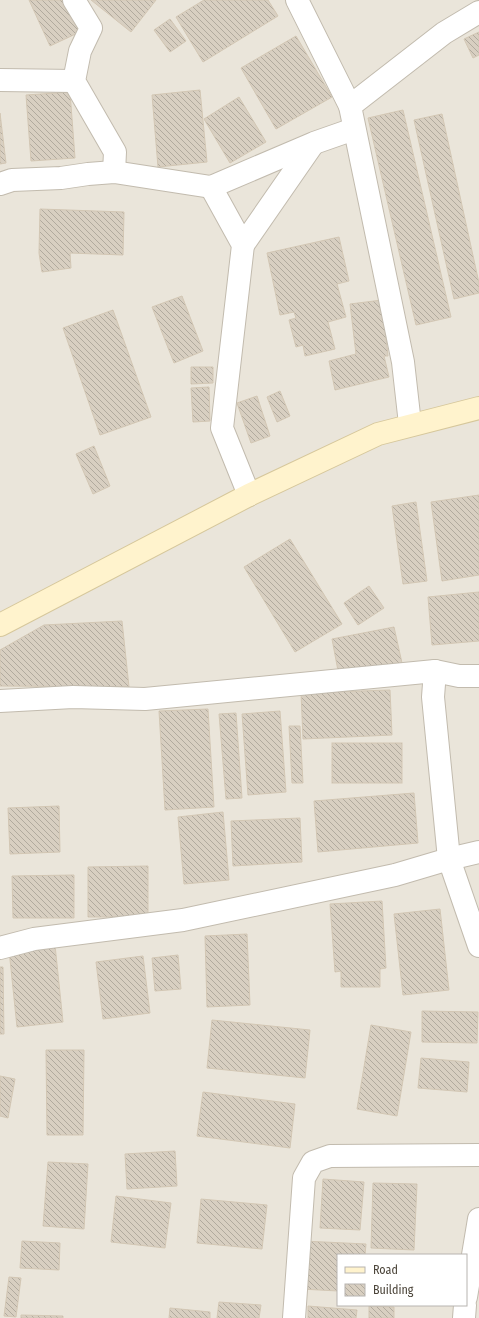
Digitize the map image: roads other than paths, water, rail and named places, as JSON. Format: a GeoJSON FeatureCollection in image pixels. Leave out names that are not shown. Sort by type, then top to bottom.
{"type":"FeatureCollection","features":[{"type":"Feature","properties":{"kind":"main road"},"geometry":{"type":"LineString","coordinates":[[0,624],[249,495],[378,434],[410,424],[479,408]]}},
{"type":"Feature","properties":{"kind":"street"},"geometry":{"type":"LineString","coordinates":[[74,0],[91,28],[80,51],[74,81],[115,152],[114,172]]}},
{"type":"Feature","properties":{"kind":"street"},"geometry":{"type":"LineString","coordinates":[[297,0],[350,106],[403,362],[410,424]]}},
{"type":"Feature","properties":{"kind":"street"},"geometry":{"type":"LineString","coordinates":[[350,106],[444,33],[479,12]]}},
{"type":"Feature","properties":{"kind":"street"},"geometry":{"type":"LineString","coordinates":[[0,80],[74,81]]}},
{"type":"Feature","properties":{"kind":"street"},"geometry":{"type":"LineString","coordinates":[[0,184],[12,180],[61,178],[114,172],[211,187],[314,143],[354,129]]}},
{"type":"Feature","properties":{"kind":"street"},"geometry":{"type":"LineString","coordinates":[[249,495],[222,428],[243,245],[314,143]]}},
{"type":"Feature","properties":{"kind":"street"},"geometry":{"type":"LineString","coordinates":[[211,187],[243,245]]}},
{"type":"Feature","properties":{"kind":"street"},"geometry":{"type":"LineString","coordinates":[[435,671],[433,697],[449,858],[479,946]]}},
{"type":"Feature","properties":{"kind":"street"},"geometry":{"type":"LineString","coordinates":[[0,701],[73,697],[145,699],[294,686],[435,671],[459,676],[479,676]]}},
{"type":"Feature","properties":{"kind":"street"},"geometry":{"type":"LineString","coordinates":[[0,948],[34,939],[197,917],[395,875],[449,858],[479,852]]}},
{"type":"Feature","properties":{"kind":"street"},"geometry":{"type":"LineString","coordinates":[[294,1318],[304,1178],[312,1162],[330,1156],[479,1155]]}},
{"type":"Feature","properties":{"kind":"street"},"geometry":{"type":"LineString","coordinates":[[467,1291],[479,1219]]}},
{"type":"Feature","properties":{"kind":"street"},"geometry":{"type":"LineString","coordinates":[[464,1318],[465,1306]]}}]}
